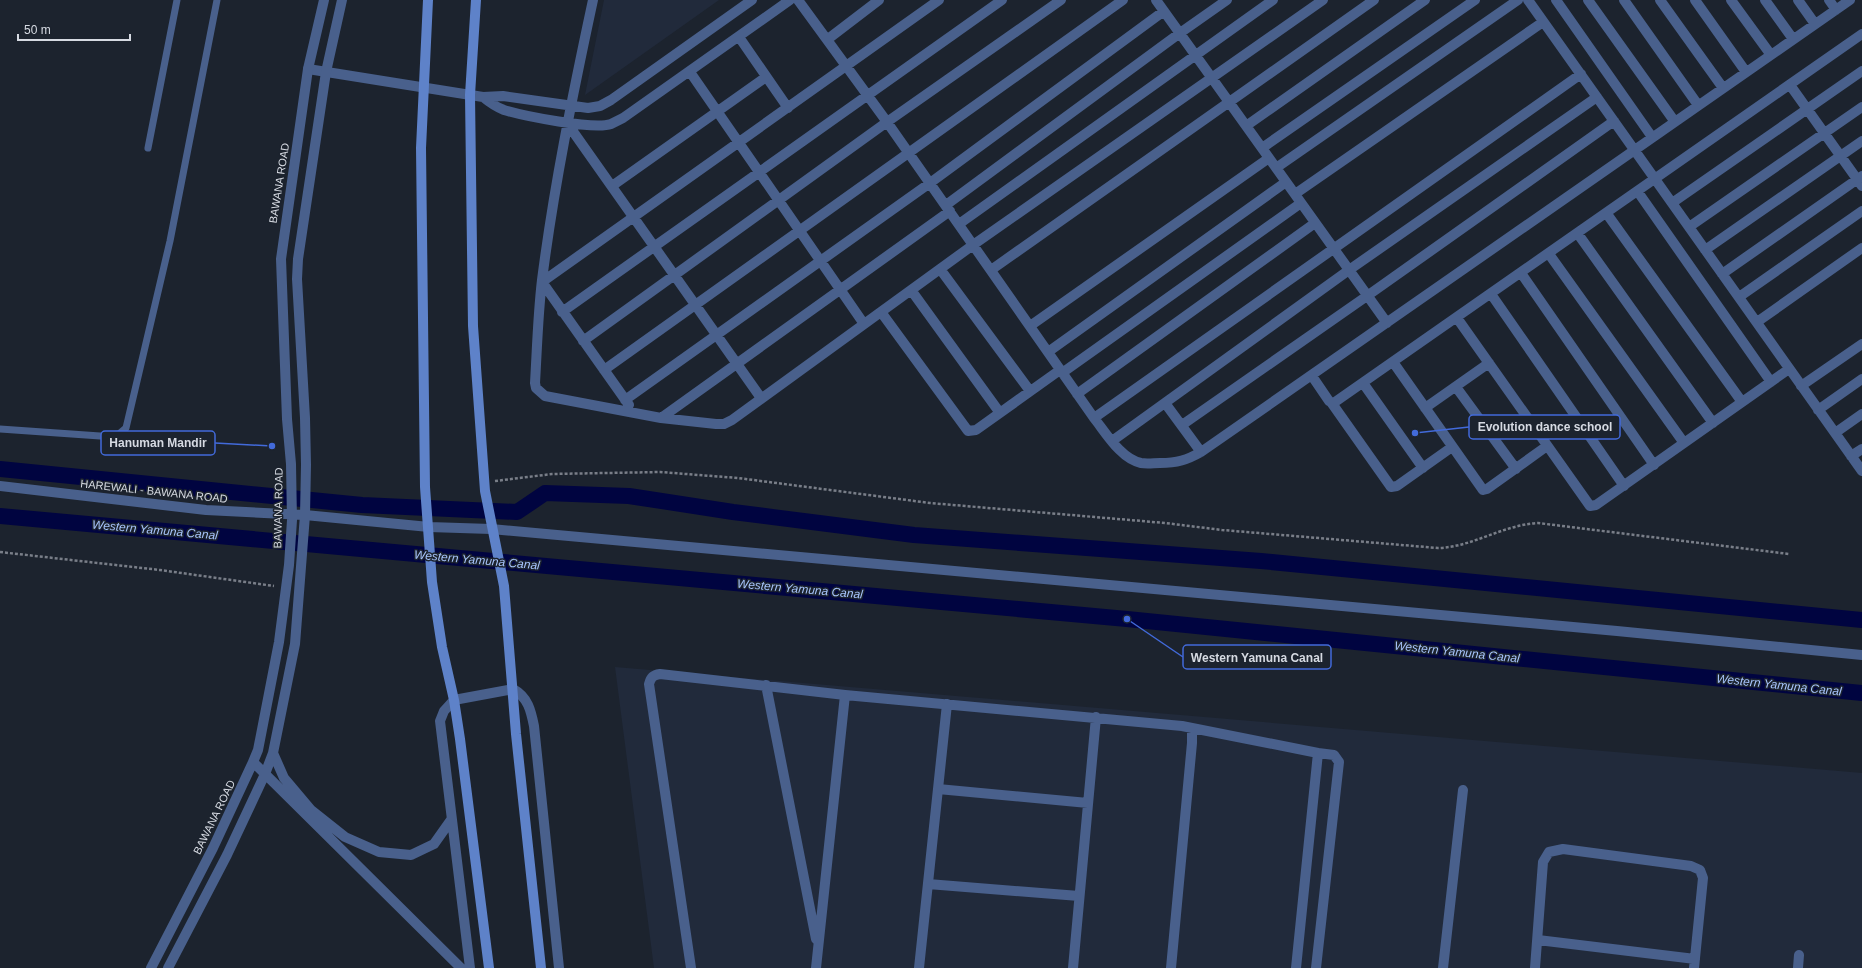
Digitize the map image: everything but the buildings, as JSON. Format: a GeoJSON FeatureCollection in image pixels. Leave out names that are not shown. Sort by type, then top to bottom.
{"type":"FeatureCollection","features":[{"type":"Feature","properties":{"kind":"main road"},"geometry":{"type":"LineString","coordinates":[[428,0],[420,148],[425,381],[425,487],[432,582],[442,646],[454,700],[489,968]]}},
{"type":"Feature","properties":{"kind":"main road"},"geometry":{"type":"LineString","coordinates":[[476,0],[470,95],[473,326],[485,487],[491,528],[504,586],[516,734],[541,968]]}},
{"type":"Feature","properties":{"kind":"street","name":"BAWANA ROAD"},"geometry":{"type":"LineString","coordinates":[[150,968],[213,848],[258,750],[279,642],[289,565],[292,517],[291,464],[286,404],[281,259],[308,69],[324,0]]}},
{"type":"Feature","properties":{"kind":"street"},"geometry":{"type":"LineString","coordinates":[[168,968],[227,854],[265,774],[273,753],[295,644],[305,518],[305,418],[297,279],[298,259],[326,72],[342,0]]}},
{"type":"Feature","properties":{"kind":"street"},"geometry":{"type":"LineString","coordinates":[[593,0],[567,123],[551,216],[542,282],[535,383],[536,388],[545,396],[661,418],[716,424],[724,424],[973,245],[1323,0]]}},
{"type":"Feature","properties":{"kind":"street"},"geometry":{"type":"LineString","coordinates":[[483,98],[503,96],[588,108],[600,106],[611,100],[752,0]]}},
{"type":"Feature","properties":{"kind":"street"},"geometry":{"type":"LineString","coordinates":[[308,69],[470,95],[483,98],[503,110],[567,123],[600,125],[611,124],[623,118],[690,72],[790,0]]}},
{"type":"Feature","properties":{"kind":"street"},"geometry":{"type":"LineString","coordinates":[[798,0],[828,38],[888,122],[1094,418],[1112,441],[1126,455],[1142,463],[1180,462],[1201,452],[1850,0]]}},
{"type":"Feature","properties":{"kind":"street"},"geometry":{"type":"LineString","coordinates":[[828,38],[879,0]]}},
{"type":"Feature","properties":{"kind":"street"},"geometry":{"type":"LineString","coordinates":[[542,282],[940,0]]}},
{"type":"Feature","properties":{"kind":"street"},"geometry":{"type":"LineString","coordinates":[[562,312],[1002,0]]}},
{"type":"Feature","properties":{"kind":"street"},"geometry":{"type":"LineString","coordinates":[[583,341],[1061,0]]}},
{"type":"Feature","properties":{"kind":"street"},"geometry":{"type":"LineString","coordinates":[[604,370],[1124,0]]}},
{"type":"Feature","properties":{"kind":"street"},"geometry":{"type":"LineString","coordinates":[[1156,0],[1387,323]]}},
{"type":"Feature","properties":{"kind":"street"},"geometry":{"type":"LineString","coordinates":[[661,418],[840,290],[1180,33],[1227,0]]}},
{"type":"Feature","properties":{"kind":"street"},"geometry":{"type":"LineString","coordinates":[[958,224],[1273,0]]}},
{"type":"Feature","properties":{"kind":"street"},"geometry":{"type":"LineString","coordinates":[[991,270],[1374,0]]}},
{"type":"Feature","properties":{"kind":"street"},"geometry":{"type":"LineString","coordinates":[[1246,126],[1425,0]]}},
{"type":"Feature","properties":{"kind":"street"},"geometry":{"type":"LineString","coordinates":[[1262,148],[1475,0]]}},
{"type":"Feature","properties":{"kind":"street"},"geometry":{"type":"LineString","coordinates":[[1276,168],[1518,0]]}},
{"type":"Feature","properties":{"kind":"street"},"geometry":{"type":"LineString","coordinates":[[1528,0],[1862,471]]}},
{"type":"Feature","properties":{"kind":"street"},"geometry":{"type":"LineString","coordinates":[[1556,0],[1652,137]]}},
{"type":"Feature","properties":{"kind":"street"},"geometry":{"type":"LineString","coordinates":[[1588,0],[1675,122]]}},
{"type":"Feature","properties":{"kind":"street"},"geometry":{"type":"LineString","coordinates":[[1624,0],[1698,105]]}},
{"type":"Feature","properties":{"kind":"street"},"geometry":{"type":"LineString","coordinates":[[1694,0],[1746,72]]}},
{"type":"Feature","properties":{"kind":"street"},"geometry":{"type":"LineString","coordinates":[[1731,0],[1771,55]]}},
{"type":"Feature","properties":{"kind":"street"},"geometry":{"type":"LineString","coordinates":[[1765,0],[1793,40]]}},
{"type":"Feature","properties":{"kind":"street"},"geometry":{"type":"LineString","coordinates":[[1798,0],[1815,24]]}},
{"type":"Feature","properties":{"kind":"street"},"geometry":{"type":"LineString","coordinates":[[1829,0],[1836,10]]}},
{"type":"Feature","properties":{"kind":"street"},"geometry":{"type":"LineString","coordinates":[[1662,1],[1723,88]]}},
{"type":"Feature","properties":{"kind":"street"},"geometry":{"type":"LineString","coordinates":[[625,400],[930,183],[1164,11]]}},
{"type":"Feature","properties":{"kind":"street"},"geometry":{"type":"LineString","coordinates":[[1295,194],[1543,22]]}},
{"type":"Feature","properties":{"kind":"street"},"geometry":{"type":"LineString","coordinates":[[1331,402],[1336,402],[1656,180],[1862,34]]}},
{"type":"Feature","properties":{"kind":"street"},"geometry":{"type":"LineString","coordinates":[[739,37],[788,108]]}},
{"type":"Feature","properties":{"kind":"street"},"geometry":{"type":"LineString","coordinates":[[1672,203],[1862,71]]}},
{"type":"Feature","properties":{"kind":"street"},"geometry":{"type":"LineString","coordinates":[[690,72],[737,144],[864,324]]}},
{"type":"Feature","properties":{"kind":"street"},"geometry":{"type":"LineString","coordinates":[[1094,418],[1581,74]]}},
{"type":"Feature","properties":{"kind":"street"},"geometry":{"type":"LineString","coordinates":[[612,186],[766,77]]}},
{"type":"Feature","properties":{"kind":"street"},"geometry":{"type":"LineString","coordinates":[[1722,274],[1860,180],[1840,156],[1790,85]]}},
{"type":"Feature","properties":{"kind":"street"},"geometry":{"type":"LineString","coordinates":[[1112,441],[1349,270],[1597,97]]}},
{"type":"Feature","properties":{"kind":"street"},"geometry":{"type":"LineString","coordinates":[[1689,227],[1862,107]]}},
{"type":"Feature","properties":{"kind":"street"},"geometry":{"type":"LineString","coordinates":[[1182,425],[1614,121]]}},
{"type":"Feature","properties":{"kind":"street"},"geometry":{"type":"LineString","coordinates":[[567,123],[761,398]]}},
{"type":"Feature","properties":{"kind":"street"},"geometry":{"type":"LineString","coordinates":[[1706,250],[1862,141]]}},
{"type":"Feature","properties":{"kind":"street"},"geometry":{"type":"LineString","coordinates":[[1030,326],[1269,158]]}},
{"type":"Feature","properties":{"kind":"street"},"geometry":{"type":"LineString","coordinates":[[1048,352],[1286,182]]}},
{"type":"Feature","properties":{"kind":"street"},"geometry":{"type":"LineString","coordinates":[[1638,192],[1771,382]]}},
{"type":"Feature","properties":{"kind":"street"},"geometry":{"type":"LineString","coordinates":[[881,312],[965,428],[968,431],[976,430],[1301,203]]}},
{"type":"Feature","properties":{"kind":"street"},"geometry":{"type":"LineString","coordinates":[[1739,297],[1862,211]]}},
{"type":"Feature","properties":{"kind":"street"},"geometry":{"type":"LineString","coordinates":[[1607,214],[1742,402]]}},
{"type":"Feature","properties":{"kind":"street"},"geometry":{"type":"LineString","coordinates":[[1077,394],[1315,223]]}},
{"type":"Feature","properties":{"kind":"street"},"geometry":{"type":"LineString","coordinates":[[1578,234],[1713,423]]}},
{"type":"Feature","properties":{"kind":"street"},"geometry":{"type":"LineString","coordinates":[[1756,322],[1862,248]]}},
{"type":"Feature","properties":{"kind":"street"},"geometry":{"type":"LineString","coordinates":[[1549,254],[1684,443]]}},
{"type":"Feature","properties":{"kind":"street"},"geometry":{"type":"LineString","coordinates":[[940,269],[1030,391]]}},
{"type":"Feature","properties":{"kind":"street"},"geometry":{"type":"LineString","coordinates":[[1521,273],[1654,464]]}},
{"type":"Feature","properties":{"kind":"street"},"geometry":{"type":"LineString","coordinates":[[542,282],[625,400],[636,413]]}},
{"type":"Feature","properties":{"kind":"street"},"geometry":{"type":"LineString","coordinates":[[911,290],[1000,413]]}},
{"type":"Feature","properties":{"kind":"street"},"geometry":{"type":"LineString","coordinates":[[1491,294],[1624,486]]}},
{"type":"Feature","properties":{"kind":"street"},"geometry":{"type":"LineString","coordinates":[[1457,318],[1590,506],[1596,505],[1624,486],[1789,369]]}},
{"type":"Feature","properties":{"kind":"street"},"geometry":{"type":"LineString","coordinates":[[1802,386],[1862,344]]}},
{"type":"Feature","properties":{"kind":"street"},"geometry":{"type":"LineString","coordinates":[[1393,362],[1483,490],[1487,489],[1547,446]]}},
{"type":"Feature","properties":{"kind":"street"},"geometry":{"type":"LineString","coordinates":[[1425,408],[1489,364]]}},
{"type":"Feature","properties":{"kind":"street"},"geometry":{"type":"LineString","coordinates":[[1312,376],[1391,487],[1397,486],[1452,447]]}},
{"type":"Feature","properties":{"kind":"street"},"geometry":{"type":"LineString","coordinates":[[1818,410],[1862,380]]}},
{"type":"Feature","properties":{"kind":"street"},"geometry":{"type":"LineString","coordinates":[[1363,383],[1423,468]]}},
{"type":"Feature","properties":{"kind":"street"},"geometry":{"type":"LineString","coordinates":[[1456,387],[1516,469]]}},
{"type":"Feature","properties":{"kind":"street"},"geometry":{"type":"LineString","coordinates":[[1165,403],[1201,452]]}},
{"type":"Feature","properties":{"kind":"street"},"geometry":{"type":"LineString","coordinates":[[1835,433],[1862,414]]}},
{"type":"Feature","properties":{"kind":"street"},"geometry":{"type":"LineString","coordinates":[[1851,456],[1862,449]]}},
{"type":"Feature","properties":{"kind":"street","name":"HAREWALI - BAWANA ROAD"},"geometry":{"type":"LineString","coordinates":[[0,486],[206,510],[429,530],[491,528],[1601,629],[1862,655]]}},
{"type":"Feature","properties":{"kind":"street"},"geometry":{"type":"LineString","coordinates":[[691,968],[649,684],[654,675],[660,674],[845,695],[1096,717],[1192,729],[1334,755],[1339,762],[1316,968]]}},
{"type":"Feature","properties":{"kind":"street"},"geometry":{"type":"LineString","coordinates":[[766,685],[818,949]]}},
{"type":"Feature","properties":{"kind":"street"},"geometry":{"type":"LineString","coordinates":[[470,968],[440,721],[444,710],[454,700],[513,689],[520,693],[525,700],[530,710],[534,726],[559,968]]}},
{"type":"Feature","properties":{"kind":"street"},"geometry":{"type":"LineString","coordinates":[[816,968],[845,695]]}},
{"type":"Feature","properties":{"kind":"street"},"geometry":{"type":"LineString","coordinates":[[919,968],[947,704]]}},
{"type":"Feature","properties":{"kind":"street"},"geometry":{"type":"LineString","coordinates":[[1073,968],[1096,717]]}},
{"type":"Feature","properties":{"kind":"street"},"geometry":{"type":"LineString","coordinates":[[1171,968],[1192,729]]}},
{"type":"Feature","properties":{"kind":"street"},"geometry":{"type":"LineString","coordinates":[[273,753],[284,778],[311,810],[345,837],[379,852],[411,855],[434,844],[451,820]]}},
{"type":"Feature","properties":{"kind":"street"},"geometry":{"type":"LineString","coordinates":[[1296,968],[1318,753]]}},
{"type":"Feature","properties":{"kind":"street"},"geometry":{"type":"LineString","coordinates":[[253,762],[461,968]]}},
{"type":"Feature","properties":{"kind":"street"},"geometry":{"type":"LineString","coordinates":[[938,789],[1088,803]]}},
{"type":"Feature","properties":{"kind":"street"},"geometry":{"type":"LineString","coordinates":[[1443,968],[1462,790]]}},
{"type":"Feature","properties":{"kind":"street"},"geometry":{"type":"LineString","coordinates":[[1535,968],[1543,862],[1549,852],[1564,848],[1691,866],[1700,870],[1703,878],[1694,964],[1538,940]]}},
{"type":"Feature","properties":{"kind":"street"},"geometry":{"type":"LineString","coordinates":[[928,884],[1079,896]]}},
{"type":"Feature","properties":{"kind":"street"},"geometry":{"type":"LineString","coordinates":[[1798,968],[1799,955]]}},
{"type":"Feature","properties":{"kind":"lane"},"geometry":{"type":"LineString","coordinates":[[148,148],[177,0]]}},
{"type":"Feature","properties":{"kind":"lane"},"geometry":{"type":"LineString","coordinates":[[0,429],[100,436],[119,434],[126,428],[170,241],[217,0]]}},
{"type":"Feature","properties":{"kind":"path"},"geometry":{"type":"LineString","coordinates":[[485,487],[552,474],[660,472],[738,478],[938,503],[1165,523],[1229,531],[1438,548],[1453,548],[1512,526],[1538,523],[1789,554]]}},
{"type":"Feature","properties":{"kind":"path"},"geometry":{"type":"LineString","coordinates":[[0,552],[160,570],[286,588]]}},
{"type":"Feature","properties":{"kind":"shaded area"},"geometry":{"type":"Polygon","coordinates":[[[604,0],[719,0],[585,95],[604,0]]]}},
{"type":"Feature","properties":{"kind":"shaded area"},"geometry":{"type":"Polygon","coordinates":[[[615,667],[1862,773],[1862,968],[654,968],[615,667]]]}},
{"type":"Feature","properties":{"kind":"waterway"},"geometry":{"type":"LineString","coordinates":[[0,469],[362,505],[517,512],[545,493],[629,496],[733,512],[914,535],[1261,561],[1862,620]]}},
{"type":"Feature","properties":{"kind":"waterway","name":"Western Yamuna Canal"},"geometry":{"type":"LineString","coordinates":[[0,516],[1127,619],[1862,693]]}},
{"type":"Feature","properties":{"kind":"place","name":"Evolution dance school"},"geometry":{"type":"Point","coordinates":[1415,433]}},
{"type":"Feature","properties":{"kind":"place","name":"Hanuman Mandir"},"geometry":{"type":"Point","coordinates":[272,446]}},
{"type":"Feature","properties":{"kind":"place","name":"Western Yamuna Canal"},"geometry":{"type":"Point","coordinates":[1127,619]}}]}
